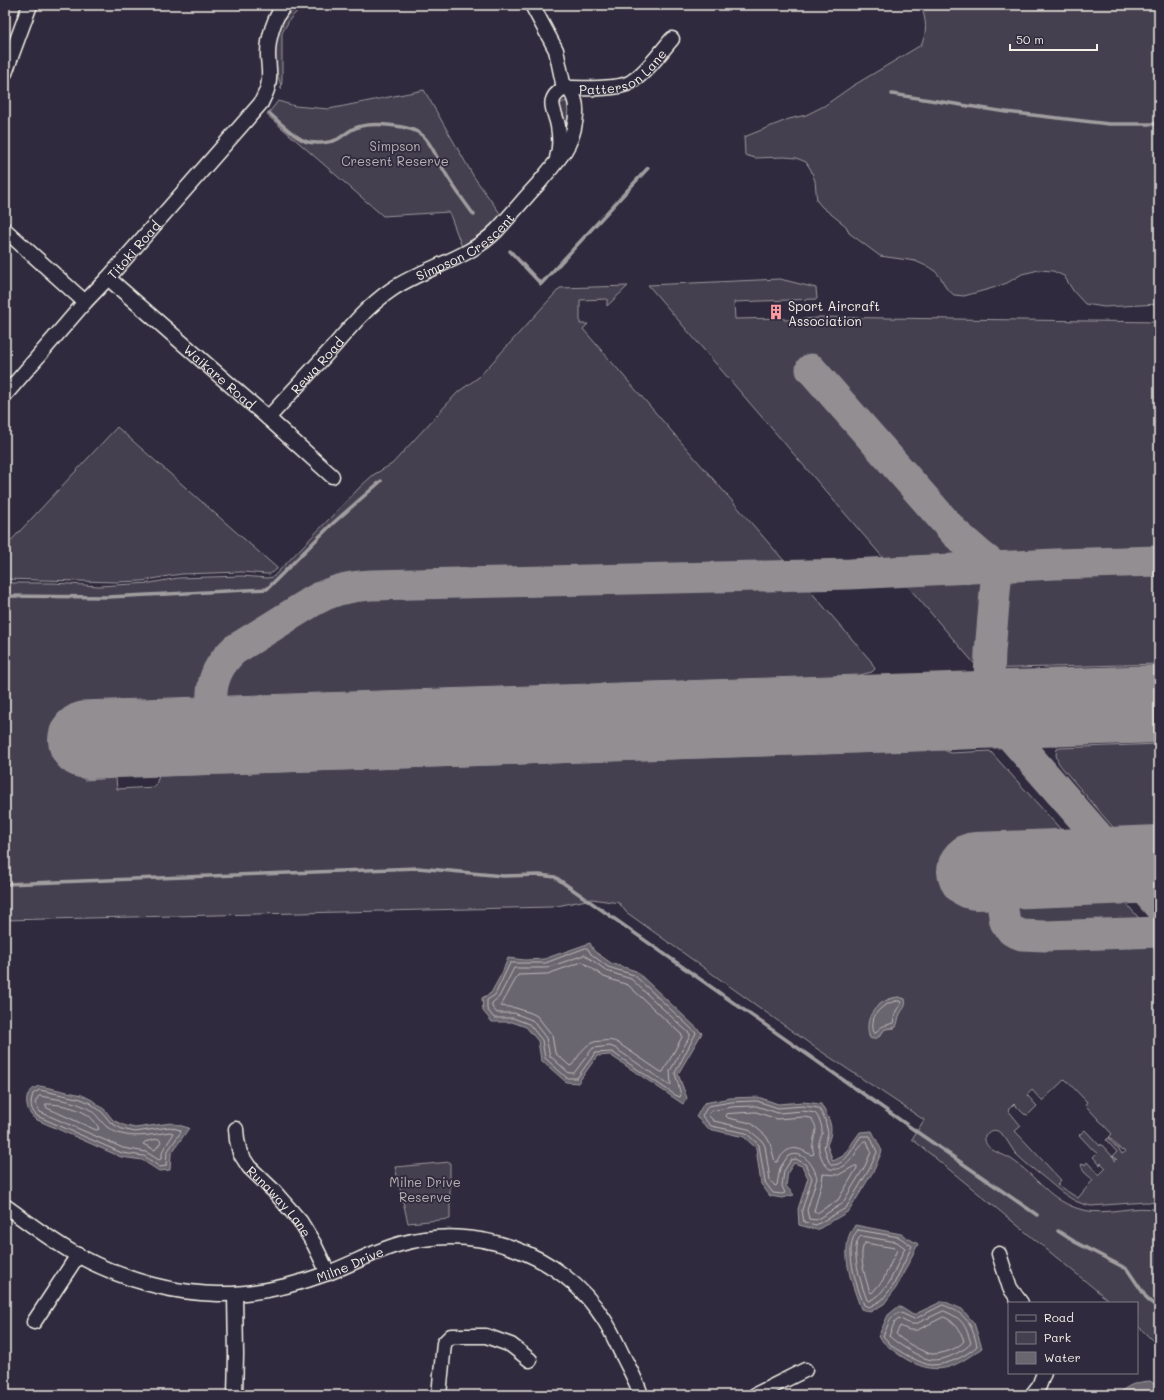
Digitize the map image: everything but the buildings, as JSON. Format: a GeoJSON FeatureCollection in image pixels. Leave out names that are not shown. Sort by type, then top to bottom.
{"type":"FeatureCollection","features":[{"type":"Feature","properties":{"kind":"street"},"geometry":{"type":"LineString","coordinates":[[5,73],[30,5]]}},
{"type":"Feature","properties":{"kind":"street","name":"Titoki Road"},"geometry":{"type":"LineString","coordinates":[[5,395],[260,103],[268,86],[268,52],[273,24],[282,8],[286,5]]}},
{"type":"Feature","properties":{"kind":"street"},"geometry":{"type":"LineString","coordinates":[[532,5],[556,50],[564,88],[555,96],[552,104],[558,125],[559,144],[556,159],[552,167]]}},
{"type":"Feature","properties":{"kind":"street","name":"Patterson Lane"},"geometry":{"type":"LineString","coordinates":[[564,88],[618,86],[631,82],[650,65],[672,39]]}},
{"type":"Feature","properties":{"kind":"street","name":"Simpson Crescent"},"geometry":{"type":"LineString","coordinates":[[365,312],[392,289],[462,255],[490,237],[552,167],[565,150],[570,140],[576,112],[575,101],[570,91],[564,88]]}},
{"type":"Feature","properties":{"kind":"street"},"geometry":{"type":"LineString","coordinates":[[5,230],[85,302]]}},
{"type":"Feature","properties":{"kind":"street","name":"Waikare Road"},"geometry":{"type":"LineString","coordinates":[[108,278],[332,476]]}},
{"type":"Feature","properties":{"kind":"street","name":"Rewa Road"},"geometry":{"type":"LineString","coordinates":[[268,418],[365,312]]}},
{"type":"Feature","properties":{"kind":"street","name":"Runaway Lane"},"geometry":{"type":"LineString","coordinates":[[236,1129],[240,1153],[249,1167],[273,1190],[300,1221],[328,1273]]}},
{"type":"Feature","properties":{"kind":"street","name":"Milne Drive"},"geometry":{"type":"LineString","coordinates":[[5,1206],[56,1242],[78,1255],[109,1270],[159,1287],[188,1292],[235,1294],[266,1291],[328,1273],[393,1247],[430,1238],[472,1238],[499,1243],[514,1248],[554,1268],[586,1297],[603,1317],[638,1385],[641,1395]]}},
{"type":"Feature","properties":{"kind":"street"},"geometry":{"type":"LineString","coordinates":[[998,1254],[1010,1288],[1020,1302]]}},
{"type":"Feature","properties":{"kind":"street"},"geometry":{"type":"LineString","coordinates":[[34,1322],[78,1255]]}},
{"type":"Feature","properties":{"kind":"street"},"geometry":{"type":"LineString","coordinates":[[235,1294],[235,1395]]}},
{"type":"Feature","properties":{"kind":"street"},"geometry":{"type":"LineString","coordinates":[[439,1395],[444,1342],[451,1336],[486,1336],[511,1345],[530,1360]]}},
{"type":"Feature","properties":{"kind":"street"},"geometry":{"type":"LineString","coordinates":[[755,1395],[804,1370]]}},
{"type":"Feature","properties":{"kind":"street"},"geometry":{"type":"LineString","coordinates":[[1032,1395],[1040,1386],[1044,1374]]}},
{"type":"Feature","properties":{"kind":"green space"},"geometry":{"type":"Polygon","coordinates":[[[294,5],[303,5],[290,19],[282,33],[281,89],[273,59],[274,42],[283,18],[294,5]]]}},
{"type":"Feature","properties":{"kind":"green space"},"geometry":{"type":"Polygon","coordinates":[[[921,5],[1159,5],[1159,304],[1104,307],[1085,304],[1074,292],[1064,276],[1053,271],[1039,270],[1022,274],[1007,283],[993,288],[964,296],[954,295],[946,288],[941,278],[933,269],[915,261],[880,256],[849,233],[846,226],[822,207],[817,201],[815,181],[806,162],[796,158],[755,158],[745,155],[744,137],[789,119],[806,115],[824,106],[851,87],[921,45],[925,35],[926,25],[921,5]]]}},
{"type":"Feature","properties":{"kind":"green space","name":"Simpson Cresent Reserve"},"geometry":{"type":"Polygon","coordinates":[[[424,90],[474,177],[502,216],[491,231],[462,247],[449,212],[383,216],[267,115],[278,101],[295,106],[329,109],[424,90]]]}},
{"type":"Feature","properties":{"kind":"green space"},"geometry":{"type":"Polygon","coordinates":[[[565,101],[570,107],[571,111],[566,133],[558,105],[565,101]]]}},
{"type":"Feature","properties":{"kind":"green space"},"geometry":{"type":"Polygon","coordinates":[[[780,279],[816,288],[817,299],[734,302],[735,319],[784,318],[784,320],[818,317],[1159,322],[1159,664],[979,669],[648,285],[780,279]]]}},
{"type":"Feature","properties":{"kind":"green space"},"geometry":{"type":"Polygon","coordinates":[[[628,286],[607,306],[607,299],[580,300],[580,324],[588,324],[583,329],[871,661],[875,669],[872,672],[860,675],[82,701],[84,780],[116,778],[117,789],[155,787],[159,776],[944,750],[950,753],[990,751],[1159,941],[1159,987],[1155,990],[1159,994],[1159,1203],[1146,1202],[1091,1206],[1077,1202],[1025,1163],[1016,1154],[1004,1136],[999,1132],[993,1130],[985,1135],[985,1140],[989,1148],[1011,1159],[1044,1188],[1061,1201],[1071,1206],[1083,1210],[1101,1212],[1140,1208],[1159,1210],[1159,1347],[1138,1326],[1138,1302],[1111,1302],[912,1139],[924,1120],[813,1046],[626,912],[619,903],[592,899],[552,907],[5,920],[5,583],[54,583],[99,586],[150,583],[178,578],[242,576],[273,577],[360,487],[373,475],[392,464],[458,392],[479,377],[560,288],[628,286]],[[899,997],[888,999],[869,1020],[869,1036],[879,1037],[885,1029],[895,1028],[899,1015],[904,1007],[905,999],[899,997]],[[1065,1079],[1042,1101],[1032,1090],[1027,1095],[1037,1106],[1028,1115],[1024,1114],[1014,1104],[1008,1110],[1021,1126],[1015,1131],[1061,1180],[1057,1185],[1078,1198],[1093,1180],[1084,1172],[1081,1165],[1083,1163],[1085,1165],[1087,1162],[1099,1175],[1106,1168],[1101,1163],[1100,1165],[1093,1157],[1097,1153],[1079,1135],[1085,1130],[1100,1146],[1101,1144],[1115,1159],[1115,1161],[1117,1159],[1113,1156],[1117,1152],[1106,1140],[1108,1138],[1122,1154],[1125,1152],[1123,1150],[1122,1151],[1109,1137],[1112,1134],[1085,1105],[1087,1102],[1065,1079]]]}},
{"type":"Feature","properties":{"kind":"green space"},"geometry":{"type":"Polygon","coordinates":[[[117,427],[277,569],[270,574],[242,572],[182,574],[142,581],[116,582],[5,579],[5,547],[117,427]]]}},
{"type":"Feature","properties":{"kind":"green space"},"geometry":{"type":"Polygon","coordinates":[[[1159,744],[1159,881],[1062,768],[1058,761],[1056,752],[1057,749],[1060,748],[1159,744]]]}},
{"type":"Feature","properties":{"kind":"green space","name":"Milne Drive Reserve"},"geometry":{"type":"Polygon","coordinates":[[[450,1162],[450,1219],[408,1223],[395,1167],[450,1162]]]}},
{"type":"Feature","properties":{"kind":"water"},"geometry":{"type":"Polygon","coordinates":[[[590,943],[594,951],[611,963],[636,971],[702,1033],[678,1074],[687,1098],[683,1104],[610,1055],[597,1056],[578,1083],[566,1082],[541,1060],[538,1041],[526,1027],[512,1022],[492,1022],[483,1011],[482,998],[491,993],[508,958],[525,960],[544,959],[590,943]]]}},
{"type":"Feature","properties":{"kind":"water"},"geometry":{"type":"Polygon","coordinates":[[[899,997],[905,999],[905,1004],[899,1016],[896,1027],[885,1029],[877,1038],[870,1038],[868,1023],[874,1010],[884,1001],[899,997]]]}},
{"type":"Feature","properties":{"kind":"water"},"geometry":{"type":"Polygon","coordinates":[[[40,1086],[82,1095],[92,1100],[105,1110],[113,1120],[123,1125],[135,1128],[171,1123],[189,1128],[171,1154],[170,1170],[159,1171],[142,1160],[121,1157],[35,1119],[29,1111],[27,1101],[30,1092],[34,1088],[40,1086]]]}},
{"type":"Feature","properties":{"kind":"water"},"geometry":{"type":"Polygon","coordinates":[[[758,1097],[778,1104],[803,1102],[821,1104],[830,1124],[831,1133],[827,1145],[833,1161],[843,1156],[860,1132],[872,1131],[882,1151],[874,1170],[849,1211],[817,1230],[799,1225],[798,1209],[808,1178],[802,1166],[794,1163],[788,1172],[786,1186],[794,1195],[782,1198],[770,1196],[761,1184],[756,1148],[744,1137],[709,1129],[696,1117],[704,1103],[730,1098],[758,1097]]]}},
{"type":"Feature","properties":{"kind":"water"},"geometry":{"type":"Polygon","coordinates":[[[855,1225],[901,1234],[918,1244],[896,1288],[884,1304],[870,1312],[861,1309],[849,1273],[847,1245],[849,1235],[855,1225]]]}},
{"type":"Feature","properties":{"kind":"water"},"geometry":{"type":"Polygon","coordinates":[[[943,1301],[962,1309],[974,1323],[982,1348],[962,1361],[949,1367],[939,1369],[920,1366],[901,1356],[878,1337],[888,1315],[899,1306],[913,1315],[943,1301]]]}},
{"type":"Feature","properties":{"kind":"water"},"geometry":{"type":"Polygon","coordinates":[[[1150,1381],[1159,1387],[1159,1395],[1118,1395],[1132,1385],[1150,1381]]]}},
{"type":"Feature","properties":{"kind":"waterway"},"geometry":{"type":"LineString","coordinates":[[892,94],[1006,112],[1109,124],[1159,124]]}},
{"type":"Feature","properties":{"kind":"waterway"},"geometry":{"type":"LineString","coordinates":[[269,113],[293,134],[304,141],[312,143],[323,143],[335,140],[352,129],[373,125],[402,127],[418,132],[429,143],[449,180],[474,215]]}},
{"type":"Feature","properties":{"kind":"waterway"},"geometry":{"type":"LineString","coordinates":[[510,251],[541,284],[648,168]]}},
{"type":"Feature","properties":{"kind":"waterway"},"geometry":{"type":"LineString","coordinates":[[5,596],[108,597],[267,589],[331,525],[381,481]]}},
{"type":"Feature","properties":{"kind":"waterway"},"geometry":{"type":"LineString","coordinates":[[5,884],[418,868],[503,876],[539,875],[555,877],[1037,1215]]}},
{"type":"Feature","properties":{"kind":"waterway"},"geometry":{"type":"LineString","coordinates":[[1058,1231],[1075,1242],[1127,1269],[1148,1300],[1159,1308]]}},
{"type":"Feature","properties":{"kind":"taxiway"},"geometry":{"type":"LineString","coordinates":[[811,369],[955,533],[997,568],[990,652],[988,710],[1159,906]]}},
{"type":"Feature","properties":{"kind":"taxiway"},"geometry":{"type":"LineString","coordinates":[[213,736],[212,690],[214,680],[218,670],[234,650],[313,601],[334,591],[356,586],[850,574],[1055,564],[1159,561]]}},
{"type":"Feature","properties":{"kind":"taxiway"},"geometry":{"type":"LineString","coordinates":[[1000,870],[1002,904],[1005,922],[1012,931],[1022,935],[1044,936],[1159,932]]}},
{"type":"Feature","properties":{"kind":"runway"},"geometry":{"type":"LineString","coordinates":[[87,740],[1159,704]]}},
{"type":"Feature","properties":{"kind":"runway"},"geometry":{"type":"LineString","coordinates":[[976,871],[1159,864]]}},
{"type":"Feature","properties":{"kind":"place","name":"Sport Aircraft Association"},"geometry":{"type":"Point","coordinates":[776,312]}}]}
